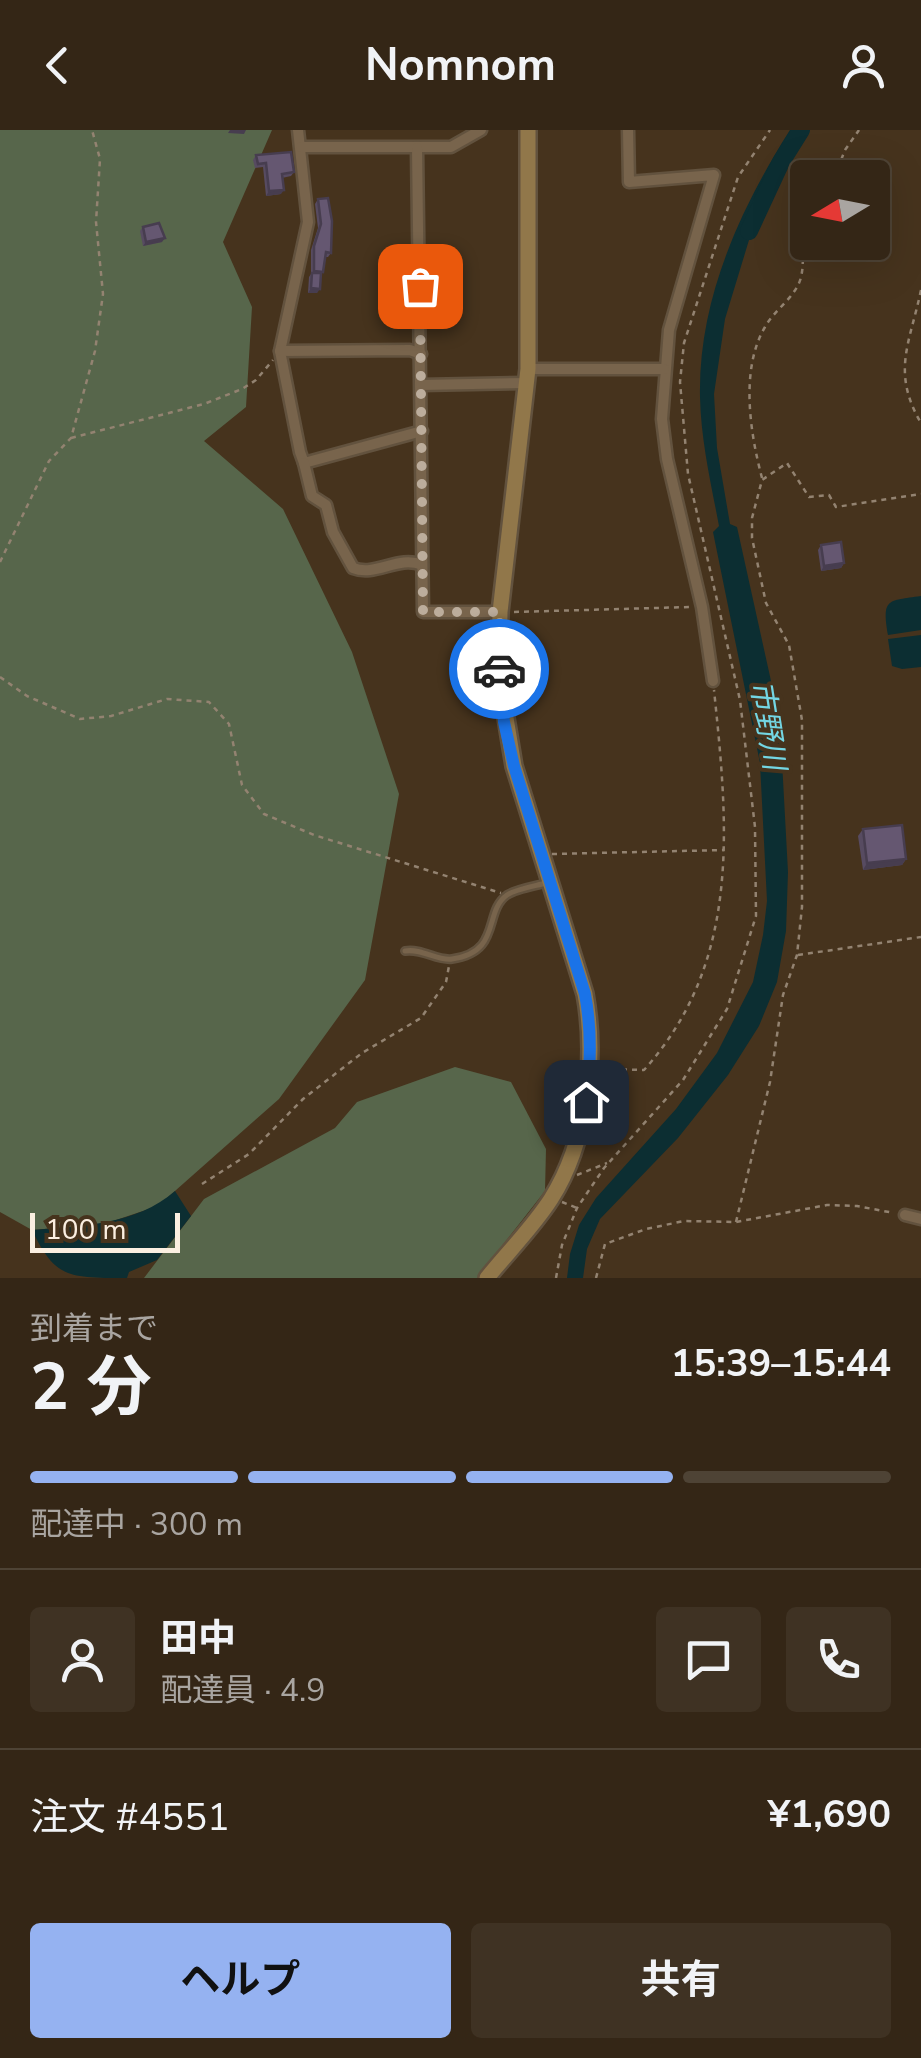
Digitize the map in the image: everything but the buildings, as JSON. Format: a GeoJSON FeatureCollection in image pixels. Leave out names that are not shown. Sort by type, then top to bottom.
{"type":"FeatureCollection","features":[{"type":"Feature","properties":{"kind":"street"},"geometry":{"type":"LineString","coordinates":[[298,130],[308,222],[280,352],[312,496],[326,505],[333,532],[354,568],[366,571],[411,560],[422,565]]}},
{"type":"Feature","properties":{"kind":"street"},"geometry":{"type":"LineString","coordinates":[[301,147],[451,147],[481,130]]}},
{"type":"Feature","properties":{"kind":"street"},"geometry":{"type":"LineString","coordinates":[[487,1278],[551,1198],[562,1177],[580,1128],[590,1069],[590,1023],[585,994],[514,766],[499,676],[500,612],[528,376],[528,130]]}},
{"type":"Feature","properties":{"kind":"street"},"geometry":{"type":"LineString","coordinates":[[628,130],[629,182],[714,176],[675,302],[664,369],[662,419],[714,681]]}},
{"type":"Feature","properties":{"kind":"street"},"geometry":{"type":"LineString","coordinates":[[418,148],[423,612],[500,612]]}},
{"type":"Feature","properties":{"kind":"street"},"geometry":{"type":"LineString","coordinates":[[280,352],[410,350],[421,354]]}},
{"type":"Feature","properties":{"kind":"street"},"geometry":{"type":"LineString","coordinates":[[421,385],[664,369]]}},
{"type":"Feature","properties":{"kind":"street"},"geometry":{"type":"LineString","coordinates":[[304,462],[422,432]]}},
{"type":"Feature","properties":{"kind":"street"},"geometry":{"type":"LineString","coordinates":[[905,1216],[921,1219]]}},
{"type":"Feature","properties":{"kind":"lane"},"geometry":{"type":"LineString","coordinates":[[405,951],[415,949],[450,959],[478,948],[489,938],[498,907],[507,895],[549,882]]}},
{"type":"Feature","properties":{"kind":"path"},"geometry":{"type":"LineString","coordinates":[[0,562],[48,461],[71,438],[83,403],[102,315],[96,222],[100,159],[92,130]]}},
{"type":"Feature","properties":{"kind":"path"},"geometry":{"type":"LineString","coordinates":[[556,1278],[562,1245],[578,1208],[610,1163],[682,1080],[727,1009],[756,916],[755,828],[740,700],[688,474],[680,382],[684,343],[738,176],[770,130]]}},
{"type":"Feature","properties":{"kind":"path"},"geometry":{"type":"LineString","coordinates":[[841,160],[859,130]]}},
{"type":"Feature","properties":{"kind":"path"},"geometry":{"type":"LineString","coordinates":[[736,1222],[770,1082],[783,995],[797,955],[802,907],[802,720],[789,645],[766,603],[752,538],[752,518],[762,480],[751,429],[751,368],[764,328],[801,279],[802,260]]}},
{"type":"Feature","properties":{"kind":"path"},"geometry":{"type":"LineString","coordinates":[[921,290],[904,380],[906,398],[921,423]]}},
{"type":"Feature","properties":{"kind":"path"},"geometry":{"type":"LineString","coordinates":[[71,438],[204,404],[242,390],[280,352]]}},
{"type":"Feature","properties":{"kind":"path"},"geometry":{"type":"LineString","coordinates":[[762,480],[787,463],[809,498],[828,495],[836,507],[921,494]]}},
{"type":"Feature","properties":{"kind":"path"},"geometry":{"type":"LineString","coordinates":[[500,612],[702,607]]}},
{"type":"Feature","properties":{"kind":"path"},"geometry":{"type":"LineString","coordinates":[[0,677],[27,696],[80,719],[110,716],[167,699],[209,702],[229,724],[242,785],[264,814],[314,836],[507,895]]}},
{"type":"Feature","properties":{"kind":"path"},"geometry":{"type":"LineString","coordinates":[[590,1069],[644,1070],[687,1009],[715,930],[726,850],[714,681]]}},
{"type":"Feature","properties":{"kind":"path"},"geometry":{"type":"LineString","coordinates":[[541,854],[726,850]]}},
{"type":"Feature","properties":{"kind":"path"},"geometry":{"type":"LineString","coordinates":[[797,955],[921,937]]}},
{"type":"Feature","properties":{"kind":"path"},"geometry":{"type":"LineString","coordinates":[[202,1184],[249,1154],[303,1100],[362,1053],[422,1018],[446,982],[450,959]]}},
{"type":"Feature","properties":{"kind":"path"},"geometry":{"type":"LineString","coordinates":[[562,1177],[610,1163]]}},
{"type":"Feature","properties":{"kind":"path"},"geometry":{"type":"LineString","coordinates":[[551,1198],[578,1208]]}},
{"type":"Feature","properties":{"kind":"path"},"geometry":{"type":"LineString","coordinates":[[596,1278],[604,1244],[684,1220],[736,1222],[826,1204],[905,1216]]}},
{"type":"Feature","properties":{"kind":"green space"},"geometry":{"type":"Polygon","coordinates":[[[0,130],[272,130],[223,242],[252,307],[246,407],[204,441],[283,509],[352,652],[399,794],[365,980],[279,1099],[158,1206],[104,1224],[32,1230],[0,1212],[0,130]]]}},
{"type":"Feature","properties":{"kind":"green space"},"geometry":{"type":"Polygon","coordinates":[[[455,1067],[511,1082],[546,1149],[545,1191],[477,1278],[144,1278],[204,1199],[335,1128],[357,1102],[455,1067]]]}},
{"type":"Feature","properties":{"kind":"water"},"geometry":{"type":"Polygon","coordinates":[[[790,130],[806,130],[763,194],[725,319],[714,394],[717,448],[730,524],[737,527],[775,699],[782,761],[788,872],[786,931],[777,982],[759,1026],[728,1075],[678,1138],[600,1219],[587,1249],[583,1278],[567,1278],[579,1225],[596,1198],[676,1109],[717,1053],[753,982],[763,935],[767,901],[760,763],[713,532],[719,526],[704,446],[701,361],[714,291],[726,257],[755,191],[790,130]]]}},
{"type":"Feature","properties":{"kind":"water"},"geometry":{"type":"Polygon","coordinates":[[[921,596],[921,630],[888,635],[886,614],[890,604],[921,596]]]}},
{"type":"Feature","properties":{"kind":"water"},"geometry":{"type":"Polygon","coordinates":[[[921,635],[921,667],[892,666],[888,639],[921,635]]]}},
{"type":"Feature","properties":{"kind":"water"},"geometry":{"type":"Polygon","coordinates":[[[175,1191],[191,1216],[157,1260],[129,1272],[127,1278],[66,1272],[48,1258],[32,1230],[126,1217],[175,1191]]]}},
{"type":"Feature","properties":{"kind":"waterway","name":"市野川"},"geometry":{"type":"LineString","coordinates":[[749,231],[781,162],[801,130]]}},
{"type":"Feature","properties":{"kind":"way so far"},"geometry":{"type":"LineString","coordinates":[[420,286],[423,612],[500,612],[499,669]]}},
{"type":"Feature","properties":{"kind":"route"},"geometry":{"type":"LineString","coordinates":[[499,669],[504,722],[514,766],[585,994],[590,1023],[586,1102]]}}]}
